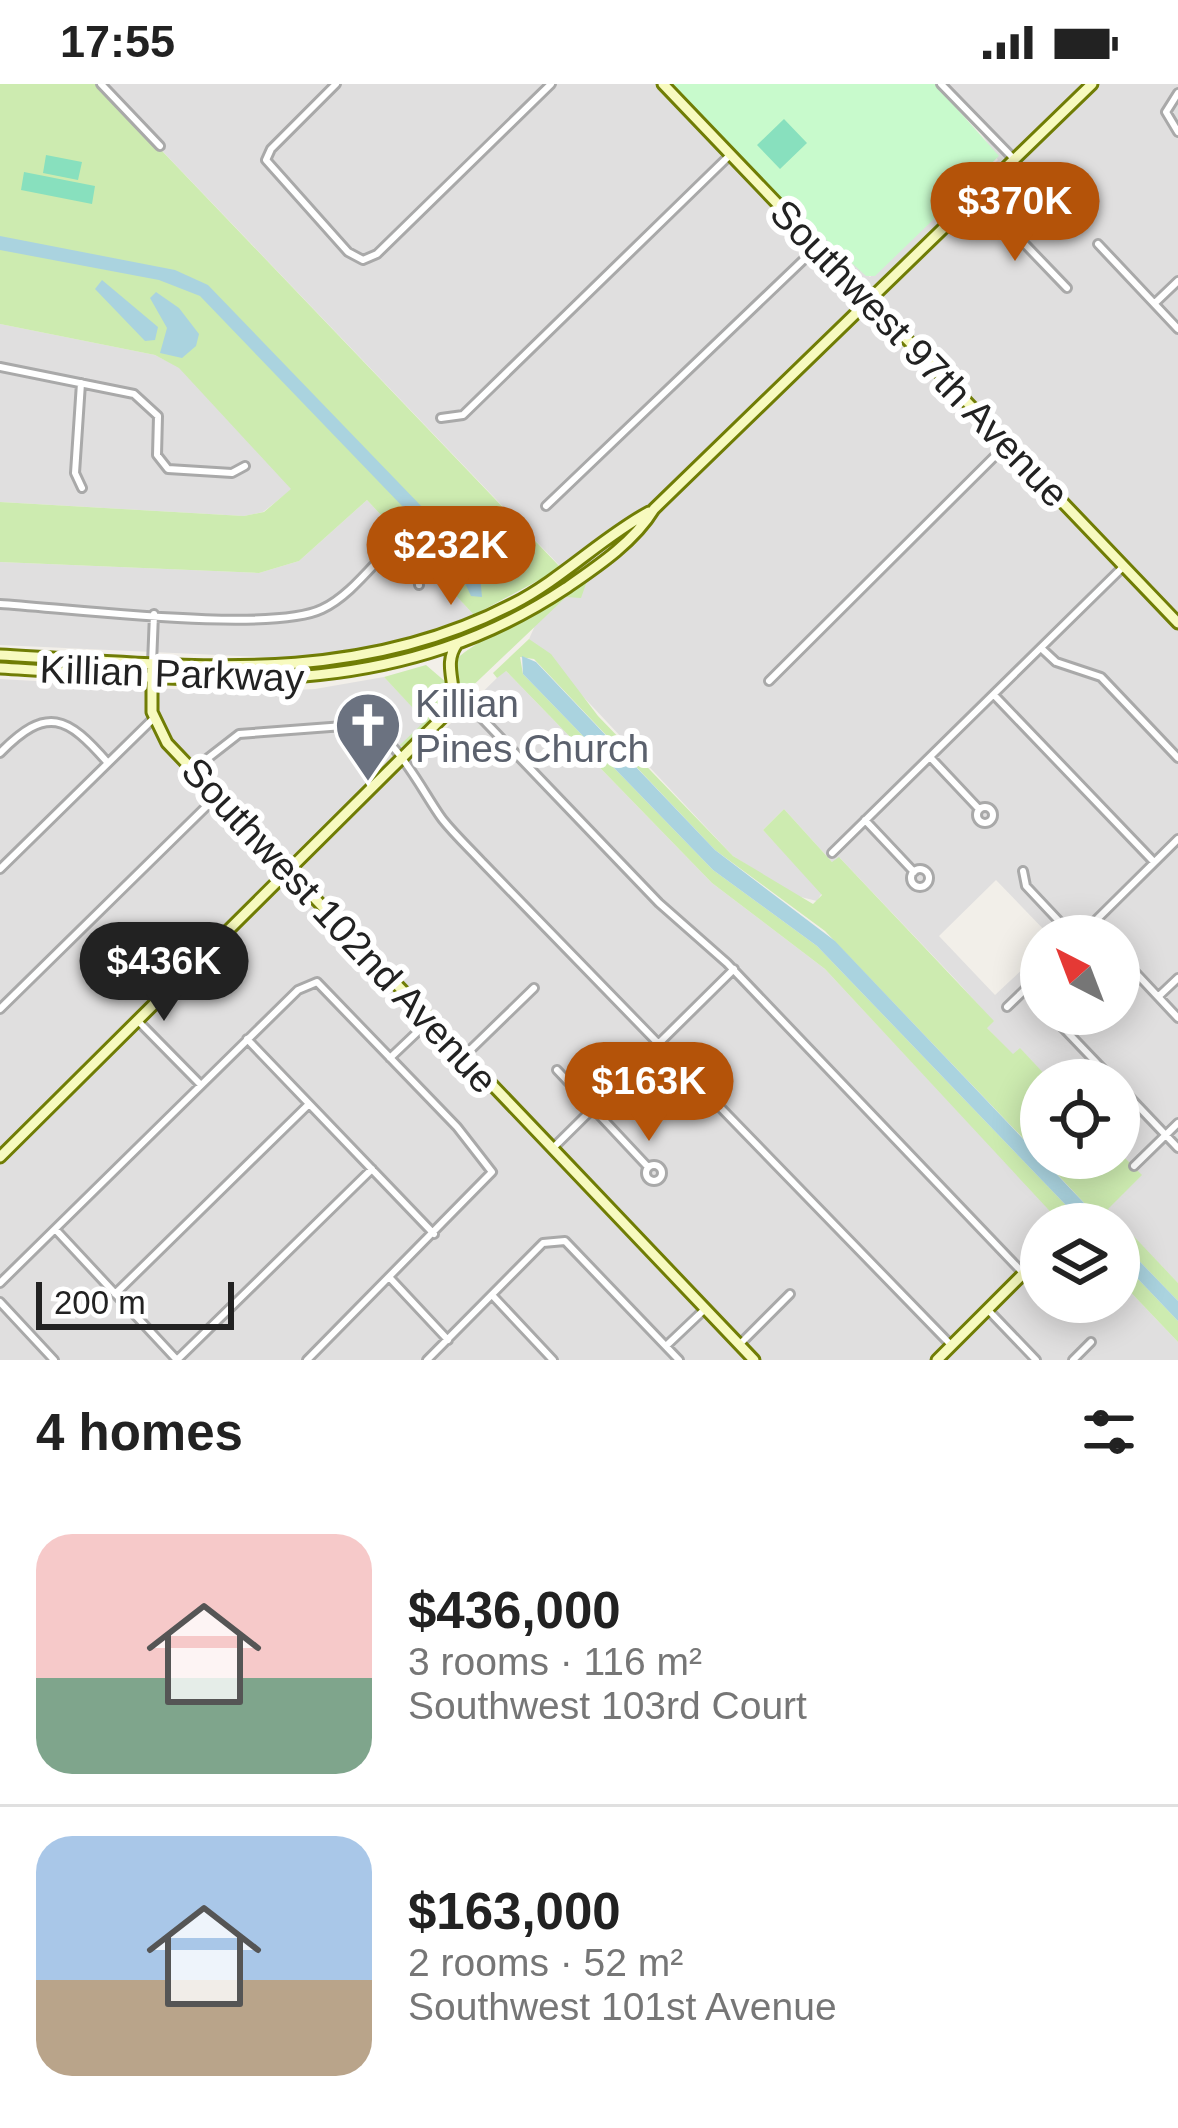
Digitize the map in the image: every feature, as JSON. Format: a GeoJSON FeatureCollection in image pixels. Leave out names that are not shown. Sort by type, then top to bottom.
{"type":"FeatureCollection","features":[{"type":"Feature","properties":{"kind":"street"},"geometry":{"type":"LineString","coordinates":[[100,84],[160,146]]}},
{"type":"Feature","properties":{"kind":"street"},"geometry":{"type":"LineString","coordinates":[[336,84],[271,149],[266,163],[361,260],[388,244],[551,84]]}},
{"type":"Feature","properties":{"kind":"street","name":"Southwest 97th Avenue"},"geometry":{"type":"LineString","coordinates":[[663,84],[1178,622]]}},
{"type":"Feature","properties":{"kind":"street"},"geometry":{"type":"LineString","coordinates":[[941,84],[1014,159]]}},
{"type":"Feature","properties":{"kind":"street","name":"Killian Parkway"},"geometry":{"type":"LineString","coordinates":[[0,668],[284,681],[419,657],[457,644],[572,584],[628,541],[654,509],[1092,84]]}},
{"type":"Feature","properties":{"kind":"street"},"geometry":{"type":"LineString","coordinates":[[1178,93],[1166,112],[1178,132]]}},
{"type":"Feature","properties":{"kind":"street"},"geometry":{"type":"LineString","coordinates":[[441,418],[463,415],[730,154]]}},
{"type":"Feature","properties":{"kind":"street"},"geometry":{"type":"LineString","coordinates":[[984,188],[992,210],[1067,289]]}},
{"type":"Feature","properties":{"kind":"street"},"geometry":{"type":"LineString","coordinates":[[970,201],[992,210]]}},
{"type":"Feature","properties":{"kind":"street"},"geometry":{"type":"LineString","coordinates":[[1098,244],[1178,328]]}},
{"type":"Feature","properties":{"kind":"street"},"geometry":{"type":"LineString","coordinates":[[546,506],[818,246]]}},
{"type":"Feature","properties":{"kind":"street"},"geometry":{"type":"LineString","coordinates":[[1155,304],[1178,281]]}},
{"type":"Feature","properties":{"kind":"street"},"geometry":{"type":"LineString","coordinates":[[0,370],[134,394],[149,403],[160,421],[158,457],[168,469],[232,473],[245,466]]}},
{"type":"Feature","properties":{"kind":"street"},"geometry":{"type":"LineString","coordinates":[[81,383],[75,473],[82,488]]}},
{"type":"Feature","properties":{"kind":"street"},"geometry":{"type":"LineString","coordinates":[[769,681],[1006,444]]}},
{"type":"Feature","properties":{"kind":"street","name":"Killian Parkway"},"geometry":{"type":"LineString","coordinates":[[0,655],[292,668],[420,643],[526,597],[654,509]]}},
{"type":"Feature","properties":{"kind":"street"},"geometry":{"type":"LineString","coordinates":[[0,604],[154,614],[304,616],[330,605],[390,548],[418,575],[419,585]]}},
{"type":"Feature","properties":{"kind":"street"},"geometry":{"type":"LineString","coordinates":[[832,853],[1124,566]]}},
{"type":"Feature","properties":{"kind":"street","name":"Southwest 102nd Avenue"},"geometry":{"type":"LineString","coordinates":[[154,614],[154,718],[193,770],[754,1360]]}},
{"type":"Feature","properties":{"kind":"street"},"geometry":{"type":"LineString","coordinates":[[454,701],[448,658],[457,644]]}},
{"type":"Feature","properties":{"kind":"street"},"geometry":{"type":"LineString","coordinates":[[1041,648],[1060,664],[1101,677],[1178,758]]}},
{"type":"Feature","properties":{"kind":"street"},"geometry":{"type":"LineString","coordinates":[[419,657],[449,674]]}},
{"type":"Feature","properties":{"kind":"street"},"geometry":{"type":"LineString","coordinates":[[994,694],[1154,862]]}},
{"type":"Feature","properties":{"kind":"street"},"geometry":{"type":"LineString","coordinates":[[0,1157],[4,1146],[401,759],[454,701]]}},
{"type":"Feature","properties":{"kind":"street"},"geometry":{"type":"LineString","coordinates":[[454,701],[477,713],[655,899],[734,969],[1020,1270]]}},
{"type":"Feature","properties":{"kind":"street"},"geometry":{"type":"LineString","coordinates":[[0,869],[154,718]]}},
{"type":"Feature","properties":{"kind":"street"},"geometry":{"type":"LineString","coordinates":[[1,751],[28,726],[48,722],[79,730],[108,763]]}},
{"type":"Feature","properties":{"kind":"street"},"geometry":{"type":"LineString","coordinates":[[193,770],[238,734],[371,728],[401,759],[446,824],[952,1346]]}},
{"type":"Feature","properties":{"kind":"street"},"geometry":{"type":"LineString","coordinates":[[930,757],[979,809]]}},
{"type":"Feature","properties":{"kind":"street"},"geometry":{"type":"LineString","coordinates":[[0,1009],[217,796]]}},
{"type":"Feature","properties":{"kind":"street"},"geometry":{"type":"LineString","coordinates":[[866,820],[914,872]]}},
{"type":"Feature","properties":{"kind":"street"},"geometry":{"type":"LineString","coordinates":[[1102,915],[1178,839]]}},
{"type":"Feature","properties":{"kind":"street"},"geometry":{"type":"LineString","coordinates":[[1023,871],[1026,886],[1055,915]]}},
{"type":"Feature","properties":{"kind":"street"},"geometry":{"type":"LineString","coordinates":[[552,1149],[734,969]]}},
{"type":"Feature","properties":{"kind":"street"},"geometry":{"type":"LineString","coordinates":[[1140,978],[1178,1018]]}},
{"type":"Feature","properties":{"kind":"street"},"geometry":{"type":"LineString","coordinates":[[1158,997],[1178,978]]}},
{"type":"Feature","properties":{"kind":"street"},"geometry":{"type":"LineString","coordinates":[[0,1283],[247,1039],[312,982],[492,1168],[489,1179],[307,1360]]}},
{"type":"Feature","properties":{"kind":"street"},"geometry":{"type":"LineString","coordinates":[[464,1056],[534,988]]}},
{"type":"Feature","properties":{"kind":"street"},"geometry":{"type":"LineString","coordinates":[[1007,1006],[1020,994]]}},
{"type":"Feature","properties":{"kind":"street"},"geometry":{"type":"LineString","coordinates":[[136,1019],[201,1085]]}},
{"type":"Feature","properties":{"kind":"street"},"geometry":{"type":"LineString","coordinates":[[390,1058],[430,1020]]}},
{"type":"Feature","properties":{"kind":"street"},"geometry":{"type":"LineString","coordinates":[[1071,1035],[1093,1059]]}},
{"type":"Feature","properties":{"kind":"street"},"geometry":{"type":"LineString","coordinates":[[247,1039],[434,1234]]}},
{"type":"Feature","properties":{"kind":"street"},"geometry":{"type":"LineString","coordinates":[[557,1070],[648,1167]]}},
{"type":"Feature","properties":{"kind":"street"},"geometry":{"type":"LineString","coordinates":[[116,1294],[309,1104]]}},
{"type":"Feature","properties":{"kind":"street"},"geometry":{"type":"LineString","coordinates":[[1140,1108],[1178,1148]]}},
{"type":"Feature","properties":{"kind":"street"},"geometry":{"type":"LineString","coordinates":[[1140,1160],[1178,1123]]}},
{"type":"Feature","properties":{"kind":"street"},"geometry":{"type":"LineString","coordinates":[[55,1229],[177,1360],[372,1169]]}},
{"type":"Feature","properties":{"kind":"street"},"geometry":{"type":"LineString","coordinates":[[427,1360],[543,1243],[556,1238],[565,1241],[679,1360]]}},
{"type":"Feature","properties":{"kind":"street"},"geometry":{"type":"LineString","coordinates":[[390,1278],[448,1340]]}},
{"type":"Feature","properties":{"kind":"street"},"geometry":{"type":"LineString","coordinates":[[938,1360],[1020,1278]]}},
{"type":"Feature","properties":{"kind":"street"},"geometry":{"type":"LineString","coordinates":[[739,1345],[790,1294]]}},
{"type":"Feature","properties":{"kind":"street"},"geometry":{"type":"LineString","coordinates":[[492,1295],[553,1360]]}},
{"type":"Feature","properties":{"kind":"street"},"geometry":{"type":"LineString","coordinates":[[0,1302],[52,1359]]}},
{"type":"Feature","properties":{"kind":"street"},"geometry":{"type":"LineString","coordinates":[[666,1346],[705,1309]]}},
{"type":"Feature","properties":{"kind":"street"},"geometry":{"type":"LineString","coordinates":[[988,1310],[1036,1360]]}},
{"type":"Feature","properties":{"kind":"street"},"geometry":{"type":"LineString","coordinates":[[1072,1360],[1091,1342]]}},
{"type":"Feature","properties":{"kind":"shaded area"},"geometry":{"type":"Polygon","coordinates":[[[98,84],[671,84],[777,195],[870,277],[998,160],[981,133],[935,84],[1178,84],[1178,1283],[1140,1243],[1140,1203],[1113,1203],[1141,1175],[1140,1059],[1030,1059],[1020,1049],[1013,1055],[986,1027],[993,1021],[956,980],[840,858],[833,863],[784,809],[763,830],[822,893],[817,901],[797,896],[733,856],[529,639],[561,568],[98,84]]]}},
{"type":"Feature","properties":{"kind":"shaded area"},"geometry":{"type":"Polygon","coordinates":[[[0,324],[155,355],[179,367],[292,489],[263,512],[244,516],[0,502],[0,324]]]}},
{"type":"Feature","properties":{"kind":"shaded area"},"geometry":{"type":"Polygon","coordinates":[[[367,500],[474,615],[375,649],[285,658],[0,645],[0,562],[259,573],[299,561],[367,500]]]}},
{"type":"Feature","properties":{"kind":"shaded area"},"geometry":{"type":"Polygon","coordinates":[[[505,670],[712,883],[825,969],[1043,1203],[1020,1203],[1020,1323],[1140,1323],[1140,1302],[1178,1342],[1178,1360],[0,1360],[0,679],[242,693],[315,689],[384,677],[439,735],[505,670]]]}},
{"type":"Feature","properties":{"kind":"green space"},"geometry":{"type":"Polygon","coordinates":[[[0,84],[98,84],[561,568],[474,615],[367,500],[299,561],[259,573],[0,562],[0,502],[244,516],[264,512],[291,489],[179,368],[155,355],[0,324],[0,84]]]}},
{"type":"Feature","properties":{"kind":"green space"},"geometry":{"type":"Polygon","coordinates":[[[671,84],[935,84],[999,156],[875,276],[866,276],[777,195],[671,84]]]}},
{"type":"Feature","properties":{"kind":"green space"},"geometry":{"type":"Polygon","coordinates":[[[784,119],[807,143],[780,169],[757,145],[784,119]]]}},
{"type":"Feature","properties":{"kind":"green space"},"geometry":{"type":"Polygon","coordinates":[[[46,155],[82,162],[78,180],[43,173],[46,155]]]}},
{"type":"Feature","properties":{"kind":"green space"},"geometry":{"type":"Polygon","coordinates":[[[24,172],[95,186],[92,204],[21,190],[24,172]]]}},
{"type":"Feature","properties":{"kind":"green space"},"geometry":{"type":"Polygon","coordinates":[[[587,581],[581,598],[566,597],[462,696],[452,665],[459,657],[587,581]]]}},
{"type":"Feature","properties":{"kind":"green space"},"geometry":{"type":"Polygon","coordinates":[[[529,639],[551,654],[598,716],[733,856],[813,904],[822,895],[763,830],[784,809],[832,862],[839,857],[994,1021],[987,1028],[1013,1054],[1020,1048],[1030,1059],[1020,1059],[1020,1135],[825,931],[715,850],[534,659],[520,657],[523,674],[713,870],[817,946],[1020,1157],[1020,1179],[825,969],[712,883],[506,671],[497,678],[493,673],[529,639]]]}},
{"type":"Feature","properties":{"kind":"green space"},"geometry":{"type":"Polygon","coordinates":[[[426,665],[447,683],[447,706],[412,743],[398,747],[425,721],[384,677],[426,665]]]}},
{"type":"Feature","properties":{"kind":"green space"},"geometry":{"type":"Polygon","coordinates":[[[1020,1179],[1041,1179],[1064,1203],[1042,1203],[1020,1179]]]}},
{"type":"Feature","properties":{"kind":"green space"},"geometry":{"type":"Polygon","coordinates":[[[1062,1179],[1138,1179],[1114,1203],[1084,1203],[1062,1179]]]}},
{"type":"Feature","properties":{"kind":"green space"},"geometry":{"type":"Polygon","coordinates":[[[1140,1243],[1178,1283],[1178,1301],[1140,1262],[1140,1243]]]}},
{"type":"Feature","properties":{"kind":"green space"},"geometry":{"type":"Polygon","coordinates":[[[1140,1281],[1178,1321],[1178,1342],[1140,1302],[1140,1281]]]}},
{"type":"Feature","properties":{"kind":"water"},"geometry":{"type":"Polygon","coordinates":[[[0,236],[175,270],[208,285],[452,538],[480,575],[482,597],[471,596],[454,560],[200,296],[159,280],[0,250],[0,236]]]}},
{"type":"Feature","properties":{"kind":"water"},"geometry":{"type":"Polygon","coordinates":[[[102,280],[158,327],[155,340],[145,341],[95,289],[102,280]]]}},
{"type":"Feature","properties":{"kind":"water"},"geometry":{"type":"Polygon","coordinates":[[[156,292],[179,308],[199,334],[196,346],[182,358],[160,353],[167,328],[150,298],[156,292]]]}},
{"type":"Feature","properties":{"kind":"water"},"geometry":{"type":"Polygon","coordinates":[[[522,656],[536,662],[715,850],[835,941],[1020,1136],[1020,1157],[817,946],[713,870],[523,674],[522,656]]]}},
{"type":"Feature","properties":{"kind":"water"},"geometry":{"type":"Polygon","coordinates":[[[1041,1179],[1061,1179],[1084,1203],[1064,1203],[1041,1179]]]}},
{"type":"Feature","properties":{"kind":"water"},"geometry":{"type":"Polygon","coordinates":[[[1140,1262],[1178,1301],[1178,1321],[1140,1281],[1140,1262]]]}},
{"type":"Feature","properties":{"kind":"place","name":"Killian Pines Church"},"geometry":{"type":"Point","coordinates":[368,784]}}]}
